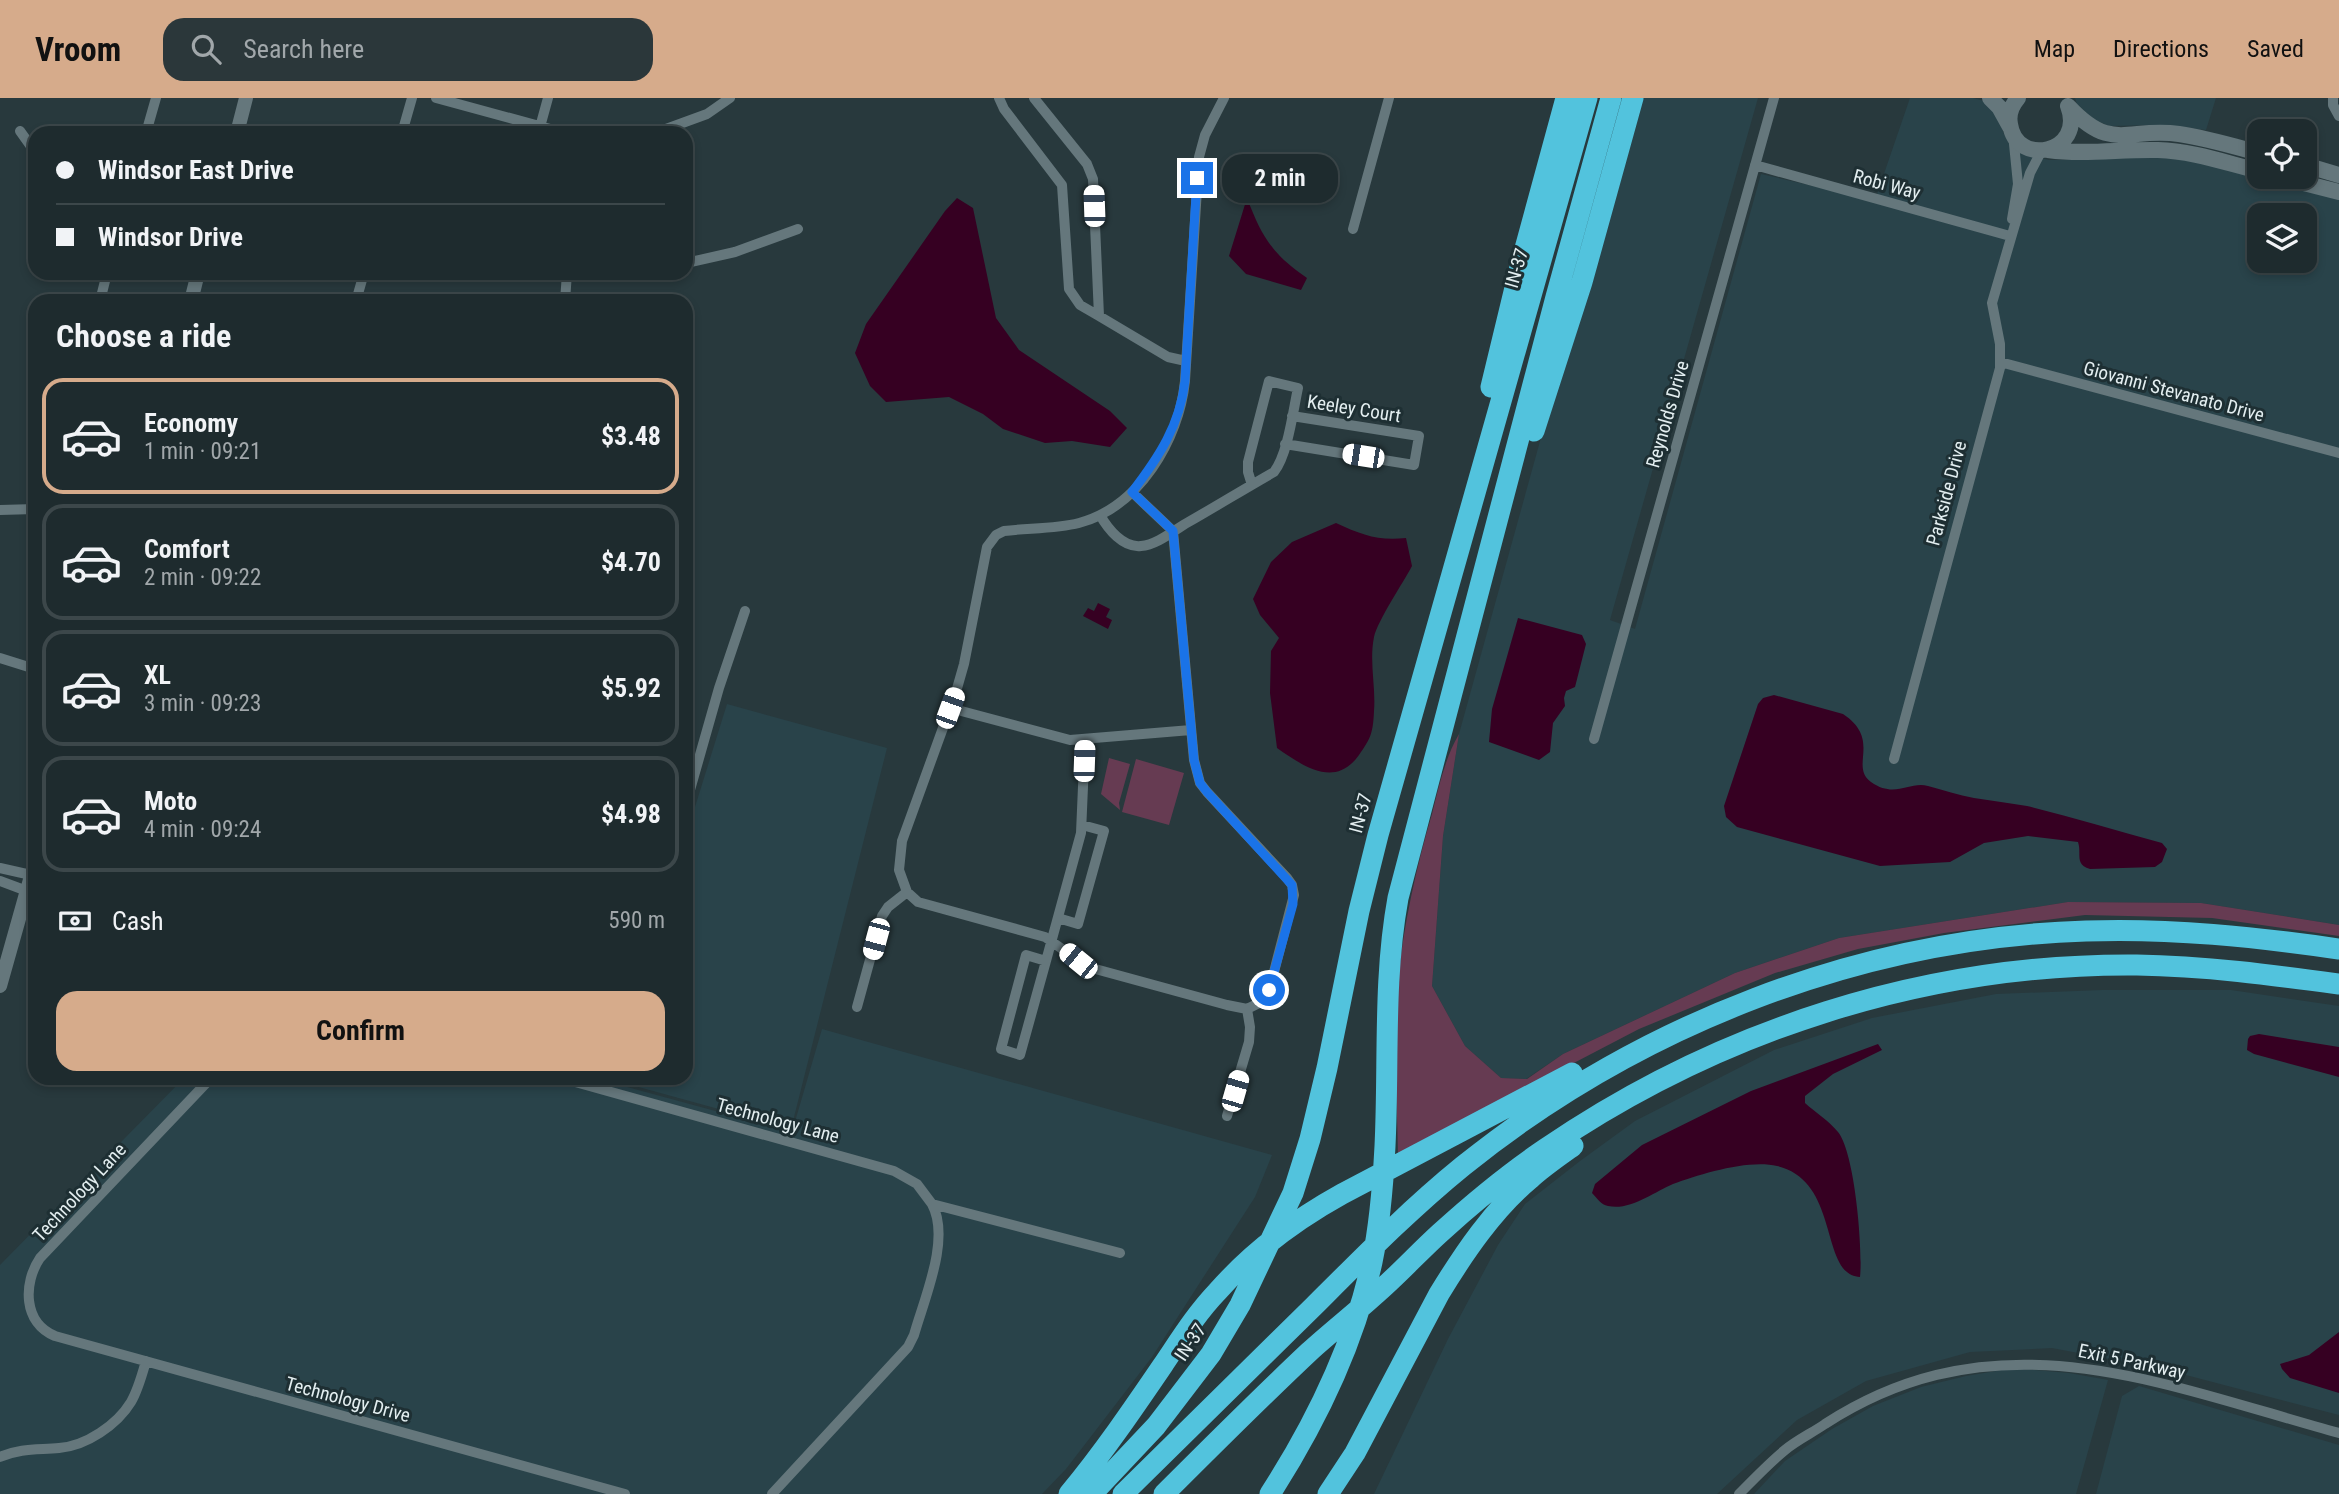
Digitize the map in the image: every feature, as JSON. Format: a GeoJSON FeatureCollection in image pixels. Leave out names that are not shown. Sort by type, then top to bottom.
{"type":"FeatureCollection","features":[{"type":"Feature","properties":{"kind":"highway"},"geometry":{"type":"LineString","coordinates":[[1433,638],[1447,557],[1520,267],[1566,98]]}},
{"type":"Feature","properties":{"kind":"highway","name":"IN-37"},"geometry":{"type":"LineString","coordinates":[[1092,1494],[1138,1447],[1216,1346],[1240,1305],[1293,1193],[1310,1139],[1327,1068],[1359,911],[1378,835],[1587,98]]}},
{"type":"Feature","properties":{"kind":"highway"},"geometry":{"type":"LineString","coordinates":[[1270,1494],[1289,1465],[1346,1347],[1366,1284],[1379,1217],[1385,1142],[1386,1004],[1391,934],[1412,840],[1611,98]]}},
{"type":"Feature","properties":{"kind":"highway"},"geometry":{"type":"LineString","coordinates":[[1478,596],[1574,309],[1633,98]]}},
{"type":"Feature","properties":{"kind":"highway"},"geometry":{"type":"LineString","coordinates":[[1123,1494],[1421,1202],[1462,1166],[1536,1111],[1646,1047],[1735,1006],[1812,978],[1866,963],[1973,941],[2082,931],[2172,931],[2226,934],[2339,948]]}},
{"type":"Feature","properties":{"kind":"highway"},"geometry":{"type":"LineString","coordinates":[[1164,1494],[1311,1349],[1377,1293],[1481,1197],[1533,1157],[1587,1121],[1664,1077],[1753,1037],[1820,1013],[1937,983],[2014,971],[2136,965],[2171,966],[2224,969],[2339,985]]}},
{"type":"Feature","properties":{"kind":"highway"},"geometry":{"type":"LineString","coordinates":[[1328,1494],[1355,1453],[1453,1271],[1490,1221],[1529,1180],[1631,1101],[1820,1013]]}},
{"type":"Feature","properties":{"kind":"highway"},"geometry":{"type":"LineString","coordinates":[[1069,1494],[1117,1433],[1186,1331],[1215,1294],[1248,1260],[1277,1236],[1307,1214],[1342,1194],[1567,1076],[1599,1061],[1646,1047]]}},
{"type":"Feature","properties":{"kind":"main road"},"geometry":{"type":"LineString","coordinates":[[1990,98],[2003,112],[2012,131],[2025,146],[2084,153],[2141,150],[2178,152],[2247,168]]}},
{"type":"Feature","properties":{"kind":"main road"},"geometry":{"type":"LineString","coordinates":[[2012,131],[2010,114],[2018,98]]}},
{"type":"Feature","properties":{"kind":"main road"},"geometry":{"type":"LineString","coordinates":[[2045,150],[2060,144],[2069,133],[2072,120],[2065,100]]}},
{"type":"Feature","properties":{"kind":"main road"},"geometry":{"type":"LineString","coordinates":[[2065,100],[2085,123],[2106,134],[2121,136],[2164,132],[2247,150]]}},
{"type":"Feature","properties":{"kind":"main road"},"geometry":{"type":"LineString","coordinates":[[2317,169],[2339,175]]}},
{"type":"Feature","properties":{"kind":"main road"},"geometry":{"type":"LineString","coordinates":[[2317,186],[2339,192]]}},
{"type":"Feature","properties":{"kind":"street"},"geometry":{"type":"LineString","coordinates":[[148,126],[156,98]]}},
{"type":"Feature","properties":{"kind":"street"},"geometry":{"type":"LineString","coordinates":[[239,126],[246,98]]}},
{"type":"Feature","properties":{"kind":"street"},"geometry":{"type":"LineString","coordinates":[[404,126],[412,98]]}},
{"type":"Feature","properties":{"kind":"street"},"geometry":{"type":"LineString","coordinates":[[436,98],[536,126]]}},
{"type":"Feature","properties":{"kind":"street"},"geometry":{"type":"LineString","coordinates":[[540,126],[548,98]]}},
{"type":"Feature","properties":{"kind":"street"},"geometry":{"type":"LineString","coordinates":[[673,126],[706,114],[730,98]]}},
{"type":"Feature","properties":{"kind":"street"},"geometry":{"type":"LineString","coordinates":[[999,98],[1004,109],[1062,185],[1069,289],[1080,305],[1168,357],[1186,361]]}},
{"type":"Feature","properties":{"kind":"street"},"geometry":{"type":"LineString","coordinates":[[1034,98],[1087,164],[1093,179],[1099,316]]}},
{"type":"Feature","properties":{"kind":"street"},"geometry":{"type":"LineString","coordinates":[[1132,492],[1173,531],[1195,770],[1200,783],[1292,885],[1294,895],[1269,990],[1261,1002],[1247,1009],[1088,967],[1051,940],[918,902],[907,892],[899,870],[902,841],[964,664],[983,558],[990,540],[1004,531],[1078,523],[1100,515],[1132,492],[1157,459],[1171,434],[1182,401],[1199,158],[1205,135],[1224,98]]}},
{"type":"Feature","properties":{"kind":"street"},"geometry":{"type":"LineString","coordinates":[[1353,229],[1389,98]]}},
{"type":"Feature","properties":{"kind":"street","name":"Reynolds Drive"},"geometry":{"type":"LineString","coordinates":[[1594,739],[1774,98]]}},
{"type":"Feature","properties":{"kind":"street"},"geometry":{"type":"LineString","coordinates":[[2333,98],[2333,105],[2339,116]]}},
{"type":"Feature","properties":{"kind":"street"},"geometry":{"type":"LineString","coordinates":[[20,131],[28,142]]}},
{"type":"Feature","properties":{"kind":"street","name":"Parkside Drive"},"geometry":{"type":"LineString","coordinates":[[2010,236],[2018,184],[2012,131]]}},
{"type":"Feature","properties":{"kind":"street","name":"Parkside Drive"},"geometry":{"type":"LineString","coordinates":[[1894,759],[2000,362],[2000,344],[1992,303],[2030,173],[2045,150]]}},
{"type":"Feature","properties":{"kind":"street","name":"Robi Way"},"geometry":{"type":"LineString","coordinates":[[1755,165],[2010,236]]}},
{"type":"Feature","properties":{"kind":"street"},"geometry":{"type":"LineString","coordinates":[[693,261],[735,252],[798,229]]}},
{"type":"Feature","properties":{"kind":"street","name":"Giovanni Stevanato Drive"},"geometry":{"type":"LineString","coordinates":[[2000,362],[2339,453]]}},
{"type":"Feature","properties":{"kind":"street","name":"Keeley Court"},"geometry":{"type":"LineString","coordinates":[[1100,515],[1106,526],[1124,542],[1133,546],[1151,544],[1252,485],[1274,472],[1285,444],[1298,388],[1269,381],[1248,462],[1252,485]]}},
{"type":"Feature","properties":{"kind":"street","name":"Keeley Court"},"geometry":{"type":"LineString","coordinates":[[1285,444],[1414,465],[1419,436],[1292,416]]}},
{"type":"Feature","properties":{"kind":"street"},"geometry":{"type":"LineString","coordinates":[[0,510],[28,509]]}},
{"type":"Feature","properties":{"kind":"street"},"geometry":{"type":"LineString","coordinates":[[693,779],[716,696],[745,611]]}},
{"type":"Feature","properties":{"kind":"street"},"geometry":{"type":"LineString","coordinates":[[0,658],[28,667]]}},
{"type":"Feature","properties":{"kind":"street"},"geometry":{"type":"LineString","coordinates":[[950,708],[1062,739],[1085,740],[1191,730]]}},
{"type":"Feature","properties":{"kind":"street"},"geometry":{"type":"LineString","coordinates":[[1046,961],[1026,956],[1001,1049],[1020,1055],[1058,918],[1082,825],[1085,740]]}},
{"type":"Feature","properties":{"kind":"street"},"geometry":{"type":"LineString","coordinates":[[1058,918],[1078,924],[1104,831],[1082,825]]}},
{"type":"Feature","properties":{"kind":"street"},"geometry":{"type":"LineString","coordinates":[[0,868],[28,868]]}},
{"type":"Feature","properties":{"kind":"street"},"geometry":{"type":"LineString","coordinates":[[0,881],[27,891]]}},
{"type":"Feature","properties":{"kind":"street"},"geometry":{"type":"LineString","coordinates":[[0,986],[28,887]]}},
{"type":"Feature","properties":{"kind":"street"},"geometry":{"type":"LineString","coordinates":[[857,1007],[882,916],[895,900],[907,892]]}},
{"type":"Feature","properties":{"kind":"street"},"geometry":{"type":"LineString","coordinates":[[1227,1116],[1249,1042],[1247,1009]]}},
{"type":"Feature","properties":{"kind":"street","name":"Technology Lane"},"geometry":{"type":"LineString","coordinates":[[61,1338],[43,1331],[31,1310],[28,1287],[31,1271],[40,1258],[204,1085]]}},
{"type":"Feature","properties":{"kind":"street","name":"Technology Lane"},"geometry":{"type":"LineString","coordinates":[[586,1085],[894,1171],[917,1184],[932,1204]]}},
{"type":"Feature","properties":{"kind":"street"},"geometry":{"type":"LineString","coordinates":[[932,1204],[1120,1253]]}},
{"type":"Feature","properties":{"kind":"street"},"geometry":{"type":"LineString","coordinates":[[772,1494],[908,1347],[914,1335],[940,1244],[939,1222],[932,1204]]}},
{"type":"Feature","properties":{"kind":"street","name":"Technology Drive"},"geometry":{"type":"LineString","coordinates":[[61,1338],[625,1494]]}},
{"type":"Feature","properties":{"kind":"street"},"geometry":{"type":"LineString","coordinates":[[0,1457],[22,1449],[72,1445],[106,1428],[130,1404],[146,1361]]}},
{"type":"Feature","properties":{"kind":"street","name":"Exit 5 Parkway"},"geometry":{"type":"LineString","coordinates":[[1739,1494],[1785,1450],[1840,1414],[1918,1378],[1969,1368],[2019,1364],[2068,1365],[2094,1369],[2170,1386],[2339,1433]]}},
{"type":"Feature","properties":{"kind":"shaded area"},"geometry":{"type":"Polygon","coordinates":[[[1635,98],[1758,98],[1610,620],[1635,629],[1761,174],[1875,200],[1910,98],[1973,98],[1984,101],[1996,113],[2004,134],[2029,155],[2049,160],[2162,157],[2207,163],[2247,174],[2247,189],[2305,189],[2339,198],[2339,925],[2201,903],[2068,902],[1839,938],[1735,973],[1563,1054],[1526,1079],[1501,1078],[1465,1046],[1432,986],[1443,836],[1459,734],[1635,98]]]}},
{"type":"Feature","properties":{"kind":"shaded area"},"geometry":{"type":"Polygon","coordinates":[[[2075,98],[2216,98],[2206,130],[2163,125],[2109,126],[2093,119],[2077,104],[2075,98]]]}},
{"type":"Feature","properties":{"kind":"shaded area"},"geometry":{"type":"Polygon","coordinates":[[[957,198],[973,208],[996,318],[1019,350],[1110,411],[1127,428],[1110,447],[1072,441],[1045,443],[1003,429],[983,414],[949,397],[886,402],[870,386],[855,353],[866,324],[945,211],[957,198]]]}},
{"type":"Feature","properties":{"kind":"shaded area"},"geometry":{"type":"Polygon","coordinates":[[[1247,198],[1270,244],[1285,261],[1307,278],[1301,290],[1246,274],[1229,256],[1247,198]]]}},
{"type":"Feature","properties":{"kind":"shaded area"},"geometry":{"type":"Polygon","coordinates":[[[1336,523],[1370,536],[1406,538],[1412,566],[1374,637],[1371,735],[1350,765],[1340,771],[1329,772],[1308,767],[1277,748],[1270,693],[1271,651],[1279,638],[1260,615],[1253,599],[1271,562],[1292,542],[1336,523]]]}},
{"type":"Feature","properties":{"kind":"shaded area"},"geometry":{"type":"Polygon","coordinates":[[[1098,603],[1110,609],[1106,617],[1112,620],[1108,629],[1083,616],[1088,608],[1094,611],[1098,603]]]}},
{"type":"Feature","properties":{"kind":"shaded area"},"geometry":{"type":"Polygon","coordinates":[[[1518,618],[1582,635],[1586,644],[1575,687],[1566,691],[1565,706],[1553,723],[1550,752],[1539,760],[1489,742],[1492,709],[1518,618]]]}},
{"type":"Feature","properties":{"kind":"shaded area"},"geometry":{"type":"Polygon","coordinates":[[[1774,695],[1843,714],[1861,733],[1865,776],[1880,787],[1895,789],[1928,786],[1968,797],[2027,806],[2061,815],[2162,843],[2167,849],[2162,862],[2155,867],[2090,869],[2080,861],[2078,842],[2028,836],[1984,843],[1950,862],[1880,866],[1737,827],[1726,817],[1724,806],[1758,704],[1763,698],[1774,695]]]}},
{"type":"Feature","properties":{"kind":"shaded area"},"geometry":{"type":"Polygon","coordinates":[[[727,704],[887,748],[791,1129],[631,1085],[693,1085],[693,813],[727,704]]]}},
{"type":"Feature","properties":{"kind":"shaded area"},"geometry":{"type":"Polygon","coordinates":[[[1459,734],[1443,836],[1432,986],[1465,1046],[1501,1078],[1527,1079],[1563,1054],[1735,973],[1839,938],[2068,902],[2201,903],[2339,925],[2339,936],[2212,918],[2085,915],[1944,933],[1858,949],[1775,973],[1639,1029],[1398,1155],[1396,1024],[1398,980],[1407,917],[1443,772],[1459,734]]]}},
{"type":"Feature","properties":{"kind":"shaded area"},"geometry":{"type":"Polygon","coordinates":[[[1109,758],[1130,764],[1119,803],[1120,810],[1101,794],[1109,758]]]}},
{"type":"Feature","properties":{"kind":"shaded area"},"geometry":{"type":"Polygon","coordinates":[[[1136,759],[1184,773],[1169,825],[1122,812],[1136,759]]]}},
{"type":"Feature","properties":{"kind":"shaded area"},"geometry":{"type":"Polygon","coordinates":[[[2102,990],[2231,990],[2339,1006],[2339,1415],[2163,1369],[2052,1348],[1970,1352],[1866,1381],[1797,1420],[1717,1494],[1374,1494],[1448,1339],[1498,1245],[1525,1204],[1635,1121],[1774,1050],[1872,1018],[1996,994],[2102,990]]]}},
{"type":"Feature","properties":{"kind":"shaded area"},"geometry":{"type":"Polygon","coordinates":[[[822,1029],[1272,1155],[1255,1197],[1152,1357],[1066,1469],[1042,1494],[0,1494],[0,1265],[177,1085],[620,1085],[792,1132],[822,1029]]]}},
{"type":"Feature","properties":{"kind":"shaded area"},"geometry":{"type":"Polygon","coordinates":[[[2259,1034],[2339,1047],[2339,1077],[2247,1050],[2250,1036],[2259,1034]]]}},
{"type":"Feature","properties":{"kind":"shaded area"},"geometry":{"type":"Polygon","coordinates":[[[1878,1044],[1882,1050],[1833,1074],[1805,1096],[1805,1103],[1838,1132],[1844,1143],[1853,1180],[1859,1225],[1860,1277],[1847,1272],[1839,1261],[1821,1207],[1811,1189],[1797,1175],[1777,1166],[1753,1164],[1710,1172],[1673,1184],[1625,1206],[1606,1205],[1592,1193],[1595,1184],[1642,1145],[1751,1091],[1878,1044]]]}},
{"type":"Feature","properties":{"kind":"shaded area"},"geometry":{"type":"Polygon","coordinates":[[[2339,1332],[2339,1393],[2290,1378],[2282,1369],[2280,1364],[2309,1355],[2339,1332]]]}},
{"type":"Feature","properties":{"kind":"shaded area"},"geometry":{"type":"Polygon","coordinates":[[[2014,1368],[2108,1380],[2076,1494],[1754,1494],[1785,1461],[1832,1429],[1873,1406],[1921,1387],[2014,1368]]]}},
{"type":"Feature","properties":{"kind":"shaded area"},"geometry":{"type":"Polygon","coordinates":[[[2139,1386],[2339,1445],[2339,1494],[2096,1494],[2122,1396],[2139,1386]]]}},
{"type":"Feature","properties":{"kind":"route"},"geometry":{"type":"LineString","coordinates":[[1197,178],[1182,401],[1168,441],[1132,492],[1173,531],[1195,770],[1200,783],[1292,885],[1293,904],[1269,990]]}}]}
